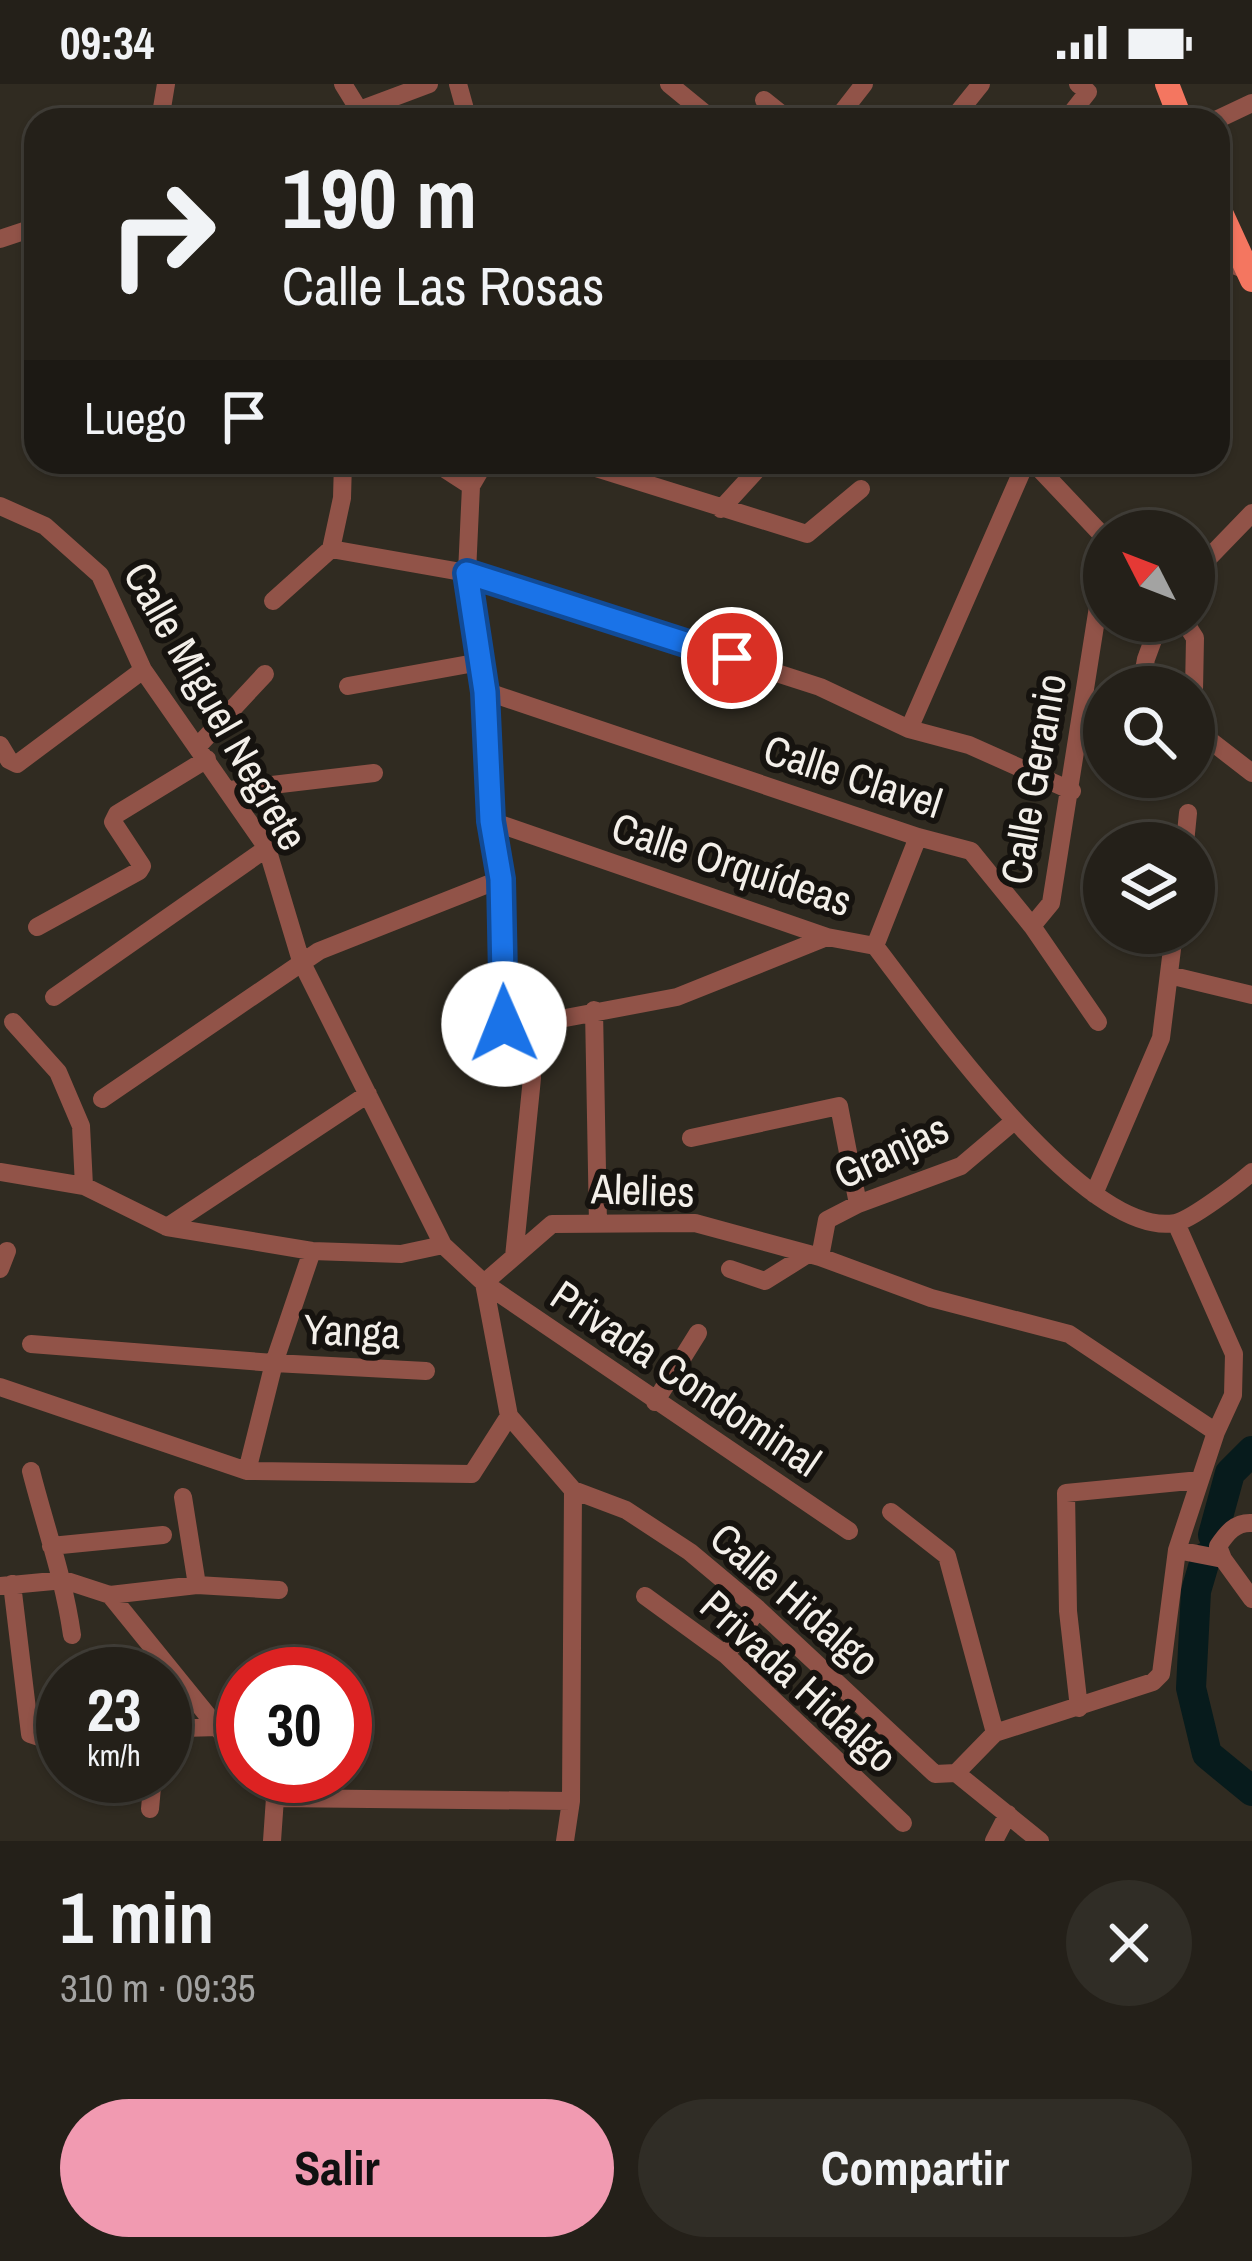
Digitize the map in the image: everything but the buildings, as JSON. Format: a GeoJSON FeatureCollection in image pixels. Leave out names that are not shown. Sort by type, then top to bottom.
{"type":"FeatureCollection","features":[{"type":"Feature","properties":{"kind":"main road"},"geometry":{"type":"LineString","coordinates":[[1230,231],[1251,275]]}},
{"type":"Feature","properties":{"kind":"street"},"geometry":{"type":"LineString","coordinates":[[364,108],[429,84]]}},
{"type":"Feature","properties":{"kind":"street"},"geometry":{"type":"LineString","coordinates":[[669,84],[694,108]]}},
{"type":"Feature","properties":{"kind":"street"},"geometry":{"type":"LineString","coordinates":[[845,108],[864,84]]}},
{"type":"Feature","properties":{"kind":"street"},"geometry":{"type":"LineString","coordinates":[[962,108],[981,84]]}},
{"type":"Feature","properties":{"kind":"street"},"geometry":{"type":"LineString","coordinates":[[1075,108],[1088,92],[1078,84]]}},
{"type":"Feature","properties":{"kind":"street"},"geometry":{"type":"LineString","coordinates":[[764,100],[774,108]]}},
{"type":"Feature","properties":{"kind":"street"},"geometry":{"type":"LineString","coordinates":[[273,601],[331,550],[343,474]]}},
{"type":"Feature","properties":{"kind":"street"},"geometry":{"type":"LineString","coordinates":[[453,474],[471,485]]}},
{"type":"Feature","properties":{"kind":"street"},"geometry":{"type":"LineString","coordinates":[[478,474],[471,485],[467,573],[485,692],[491,821],[501,879],[504,1024],[528,1025],[677,997],[827,937]]}},
{"type":"Feature","properties":{"kind":"street"},"geometry":{"type":"LineString","coordinates":[[614,474],[807,534],[861,489]]}},
{"type":"Feature","properties":{"kind":"street"},"geometry":{"type":"LineString","coordinates":[[722,509],[753,474]]}},
{"type":"Feature","properties":{"kind":"street"},"geometry":{"type":"LineString","coordinates":[[910,729],[1025,474]]}},
{"type":"Feature","properties":{"kind":"street"},"geometry":{"type":"LineString","coordinates":[[1042,474],[1083,516]]}},
{"type":"Feature","properties":{"kind":"street","name":"Calle Miguel Negrete"},"geometry":{"type":"LineString","coordinates":[[0,506],[45,526],[100,575],[143,670],[267,848],[301,961],[443,1245]]}},
{"type":"Feature","properties":{"kind":"street"},"geometry":{"type":"LineString","coordinates":[[1215,551],[1252,513]]}},
{"type":"Feature","properties":{"kind":"street"},"geometry":{"type":"LineString","coordinates":[[331,550],[467,573],[820,686],[910,729],[969,745],[1072,791]]}},
{"type":"Feature","properties":{"kind":"street","name":"Calle Geranio"},"geometry":{"type":"LineString","coordinates":[[1032,926],[1052,903],[1093,642]]}},
{"type":"Feature","properties":{"kind":"street"},"geometry":{"type":"LineString","coordinates":[[348,686],[481,662]]}},
{"type":"Feature","properties":{"kind":"street"},"geometry":{"type":"LineString","coordinates":[[0,745],[17,764],[143,670]]}},
{"type":"Feature","properties":{"kind":"street"},"geometry":{"type":"LineString","coordinates":[[37,927],[139,871],[142,866],[113,823],[117,814],[203,753],[265,674]]}},
{"type":"Feature","properties":{"kind":"street","name":"Calle Clavel"},"geometry":{"type":"LineString","coordinates":[[485,692],[971,851],[1032,926],[1098,1022]]}},
{"type":"Feature","properties":{"kind":"street"},"geometry":{"type":"LineString","coordinates":[[1215,744],[1252,773]]}},
{"type":"Feature","properties":{"kind":"street"},"geometry":{"type":"LineString","coordinates":[[230,790],[374,773]]}},
{"type":"Feature","properties":{"kind":"street"},"geometry":{"type":"LineString","coordinates":[[1187,822],[1188,813]]}},
{"type":"Feature","properties":{"kind":"street","name":"Calle Orquídeas"},"geometry":{"type":"LineString","coordinates":[[491,821],[827,937],[875,946],[1013,1122],[1094,1194],[1136,1220],[1177,1223]]}},
{"type":"Feature","properties":{"kind":"street"},"geometry":{"type":"LineString","coordinates":[[875,946],[918,837]]}},
{"type":"Feature","properties":{"kind":"street"},"geometry":{"type":"LineString","coordinates":[[53,997],[267,848]]}},
{"type":"Feature","properties":{"kind":"street"},"geometry":{"type":"LineString","coordinates":[[102,1099],[301,961],[501,879]]}},
{"type":"Feature","properties":{"kind":"street"},"geometry":{"type":"LineString","coordinates":[[1094,1194],[1161,1038],[1171,954]]}},
{"type":"Feature","properties":{"kind":"street"},"geometry":{"type":"LineString","coordinates":[[1168,975],[1252,995]]}},
{"type":"Feature","properties":{"kind":"street"},"geometry":{"type":"LineString","coordinates":[[594,1010],[598,1223]]}},
{"type":"Feature","properties":{"kind":"street"},"geometry":{"type":"LineString","coordinates":[[13,1022],[58,1072],[81,1126],[84,1186]]}},
{"type":"Feature","properties":{"kind":"street"},"geometry":{"type":"LineString","coordinates":[[514,1257],[532,1078],[528,1025]]}},
{"type":"Feature","properties":{"kind":"street"},"geometry":{"type":"LineString","coordinates":[[167,1227],[368,1094]]}},
{"type":"Feature","properties":{"kind":"street"},"geometry":{"type":"LineString","coordinates":[[691,1138],[839,1106],[858,1204]]}},
{"type":"Feature","properties":{"kind":"street","name":"Granjas"},"geometry":{"type":"LineString","coordinates":[[814,1256],[827,1220],[961,1166],[1013,1122]]}},
{"type":"Feature","properties":{"kind":"street"},"geometry":{"type":"LineString","coordinates":[[0,1172],[84,1186],[167,1227],[312,1251],[401,1254],[443,1245],[484,1283],[509,1417],[573,1490],[571,1801],[565,1841]]}},
{"type":"Feature","properties":{"kind":"street"},"geometry":{"type":"LineString","coordinates":[[956,1773],[994,1733],[1153,1682],[1160,1674],[1177,1550],[1233,1395],[1234,1354],[1177,1223],[1252,1172]]}},
{"type":"Feature","properties":{"kind":"street","name":"Alelies"},"geometry":{"type":"LineString","coordinates":[[484,1283],[552,1224],[695,1222],[814,1256],[931,1298],[1069,1334],[1216,1432]]}},
{"type":"Feature","properties":{"kind":"street"},"geometry":{"type":"LineString","coordinates":[[247,1471],[274,1363],[312,1251]]}},
{"type":"Feature","properties":{"kind":"street"},"geometry":{"type":"LineString","coordinates":[[730,1269],[764,1281],[814,1256]]}},
{"type":"Feature","properties":{"kind":"street","name":"Privada Condominal"},"geometry":{"type":"LineString","coordinates":[[484,1283],[848,1531]]}},
{"type":"Feature","properties":{"kind":"street"},"geometry":{"type":"LineString","coordinates":[[655,1402],[698,1333]]}},
{"type":"Feature","properties":{"kind":"street","name":"Yanga"},"geometry":{"type":"LineString","coordinates":[[32,1344],[426,1370]]}},
{"type":"Feature","properties":{"kind":"street"},"geometry":{"type":"LineString","coordinates":[[0,1387],[247,1471],[472,1474],[509,1417]]}},
{"type":"Feature","properties":{"kind":"street"},"geometry":{"type":"LineString","coordinates":[[31,1471],[64,1580],[72,1635]]}},
{"type":"Feature","properties":{"kind":"street"},"geometry":{"type":"LineString","coordinates":[[1079,1708],[1068,1611],[1066,1493],[1200,1480]]}},
{"type":"Feature","properties":{"kind":"street","name":"Calle Hidalgo"},"geometry":{"type":"LineString","coordinates":[[573,1490],[626,1510],[691,1552],[935,1774],[956,1773],[1008,1814]]}},
{"type":"Feature","properties":{"kind":"street"},"geometry":{"type":"LineString","coordinates":[[183,1497],[197,1585]]}},
{"type":"Feature","properties":{"kind":"street"},"geometry":{"type":"LineString","coordinates":[[891,1512],[947,1556],[994,1733]]}},
{"type":"Feature","properties":{"kind":"street"},"geometry":{"type":"LineString","coordinates":[[1252,1523],[1242,1522],[1219,1546],[1252,1599]]}},
{"type":"Feature","properties":{"kind":"street"},"geometry":{"type":"LineString","coordinates":[[51,1546],[163,1535]]}},
{"type":"Feature","properties":{"kind":"street"},"geometry":{"type":"LineString","coordinates":[[1177,1550],[1223,1559]]}},
{"type":"Feature","properties":{"kind":"street"},"geometry":{"type":"LineString","coordinates":[[36,1736],[30,1734],[6,1585],[64,1580],[110,1595],[197,1585],[279,1591]]}},
{"type":"Feature","properties":{"kind":"street"},"geometry":{"type":"LineString","coordinates":[[110,1595],[216,1725]]}},
{"type":"Feature","properties":{"kind":"street","name":"Privada Hidalgo"},"geometry":{"type":"LineString","coordinates":[[644,1596],[726,1655],[903,1823]]}},
{"type":"Feature","properties":{"kind":"street"},"geometry":{"type":"LineString","coordinates":[[726,1655],[758,1609]]}},
{"type":"Feature","properties":{"kind":"street"},"geometry":{"type":"LineString","coordinates":[[372,1799],[571,1801]]}},
{"type":"Feature","properties":{"kind":"street"},"geometry":{"type":"LineString","coordinates":[[150,1809],[151,1803]]}},
{"type":"Feature","properties":{"kind":"street"},"geometry":{"type":"LineString","coordinates":[[272,1841],[283,1803]]}},
{"type":"Feature","properties":{"kind":"street"},"geometry":{"type":"LineString","coordinates":[[994,1841],[1008,1814],[1040,1841]]}},
{"type":"Feature","properties":{"kind":"waterway"},"geometry":{"type":"LineString","coordinates":[[1213,1535],[1230,1473],[1252,1451]]}},
{"type":"Feature","properties":{"kind":"waterway"},"geometry":{"type":"LineString","coordinates":[[1206,1557],[1196,1591],[1191,1688],[1207,1754],[1252,1791]]}},
{"type":"Feature","properties":{"kind":"route"},"geometry":{"type":"LineString","coordinates":[[504,1024],[501,879],[491,821],[485,692],[467,573],[732,658]]}}]}
